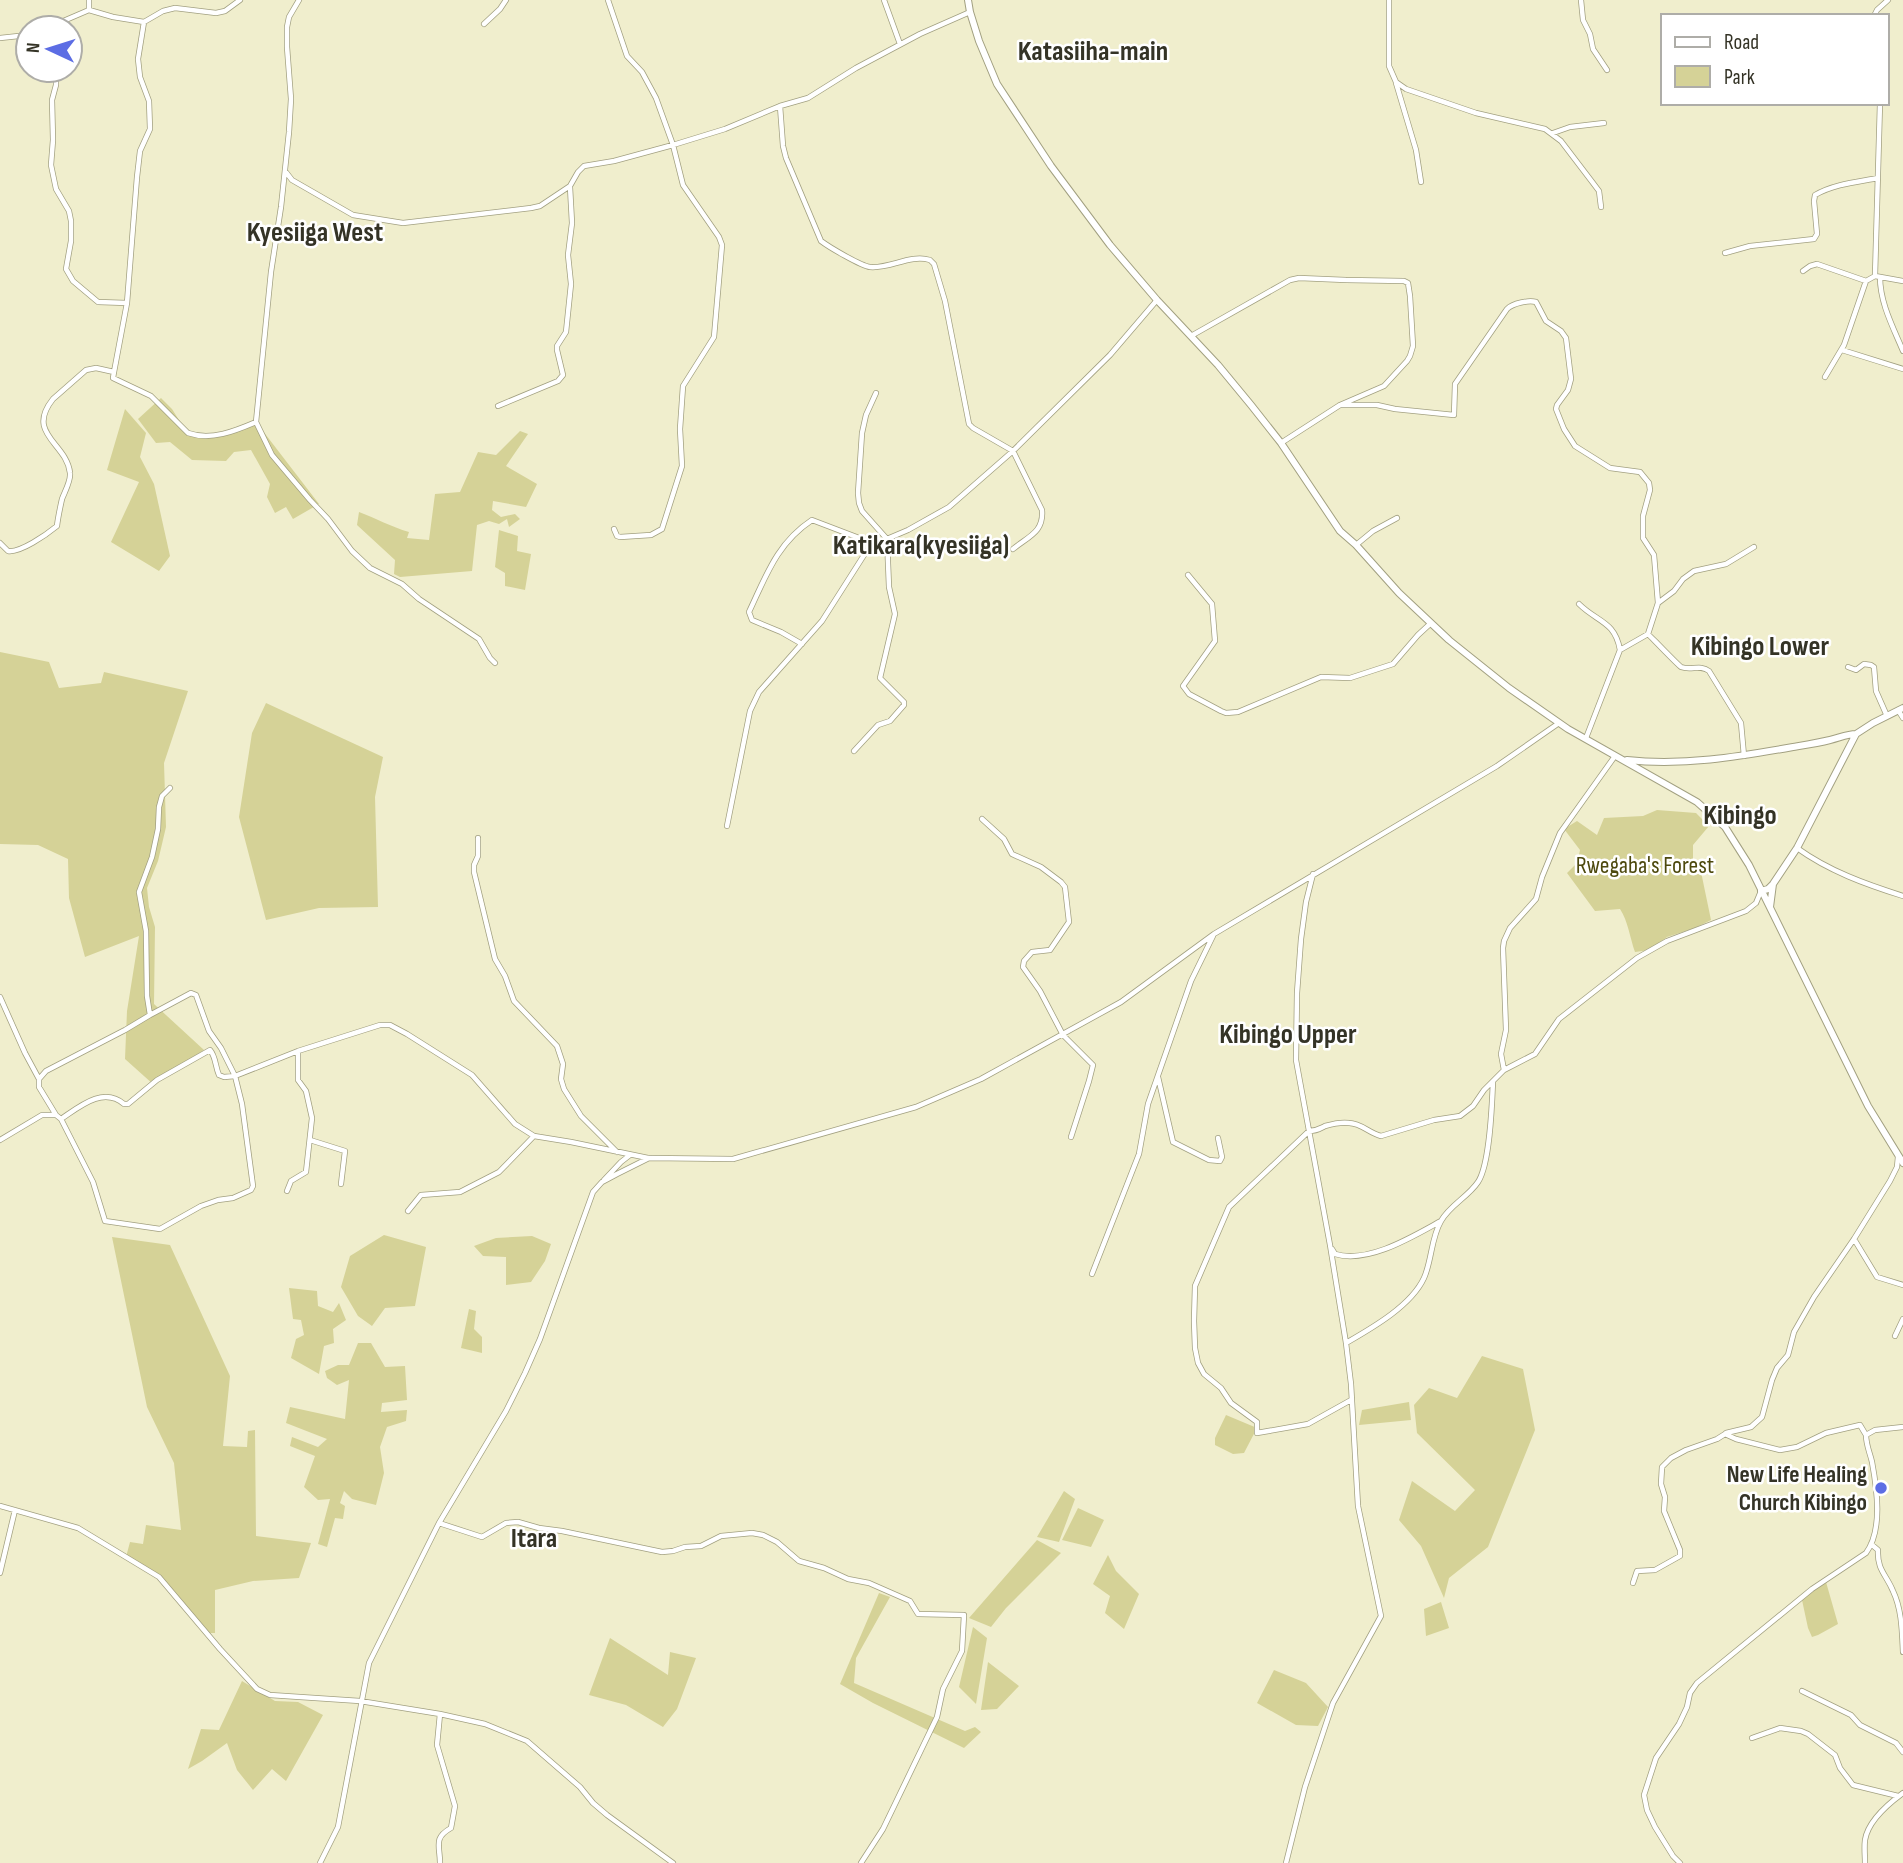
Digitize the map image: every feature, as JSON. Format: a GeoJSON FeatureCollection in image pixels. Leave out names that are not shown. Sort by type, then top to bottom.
{"type":"FeatureCollection","features":[{"type":"Feature","properties":{"kind":"main road"},"geometry":{"type":"LineString","coordinates":[[968,0],[979,41],[997,84],[1051,166],[1110,245],[1226,375],[1281,443],[1340,531],[1399,593],[1449,640],[1509,688],[1559,723],[1677,789],[1712,813],[1737,844],[1868,1106],[1903,1163]]}},
{"type":"Feature","properties":{"kind":"main road"},"geometry":{"type":"LineString","coordinates":[[1761,891],[1773,884],[1797,848],[1856,734],[1901,709]]}},
{"type":"Feature","properties":{"kind":"main road"},"geometry":{"type":"LineString","coordinates":[[1624,760],[1674,763],[1744,757],[1856,734]]}},
{"type":"Feature","properties":{"kind":"main road"},"geometry":{"type":"LineString","coordinates":[[1770,909],[1773,884]]}},
{"type":"Feature","properties":{"kind":"street"},"geometry":{"type":"LineString","coordinates":[[89,0],[89,10]]}},
{"type":"Feature","properties":{"kind":"street"},"geometry":{"type":"LineString","coordinates":[[80,14],[89,10],[113,18],[145,22],[174,8],[216,13],[225,11],[240,0]]}},
{"type":"Feature","properties":{"kind":"street"},"geometry":{"type":"LineString","coordinates":[[299,0],[289,17],[287,27],[291,99],[256,422],[272,455],[352,551],[370,568],[402,584],[419,599],[479,639],[489,658],[495,663]]}},
{"type":"Feature","properties":{"kind":"street"},"geometry":{"type":"LineString","coordinates":[[484,24],[506,0]]}},
{"type":"Feature","properties":{"kind":"street"},"geometry":{"type":"LineString","coordinates":[[608,0],[627,56],[646,77],[656,98],[684,185],[721,242],[715,328],[711,344],[683,386],[680,429],[682,466],[662,529],[651,535],[620,537],[614,529]]}},
{"type":"Feature","properties":{"kind":"street"},"geometry":{"type":"LineString","coordinates":[[884,0],[900,44]]}},
{"type":"Feature","properties":{"kind":"street"},"geometry":{"type":"LineString","coordinates":[[1389,0],[1389,66],[1416,150],[1421,182]]}},
{"type":"Feature","properties":{"kind":"street"},"geometry":{"type":"LineString","coordinates":[[1581,0],[1583,20],[1593,49],[1607,70]]}},
{"type":"Feature","properties":{"kind":"street"},"geometry":{"type":"LineString","coordinates":[[1875,14],[1888,0]]}},
{"type":"Feature","properties":{"kind":"street"},"geometry":{"type":"LineString","coordinates":[[285,170],[292,180],[354,215],[403,223],[540,206],[570,186],[584,166],[673,145],[808,98],[900,44],[970,12]]}},
{"type":"Feature","properties":{"kind":"street"},"geometry":{"type":"LineString","coordinates":[[145,22],[138,59],[140,77],[149,101],[150,129],[140,152],[127,303],[113,378],[151,396],[188,433],[201,435],[233,432],[256,422]]}},
{"type":"Feature","properties":{"kind":"street"},"geometry":{"type":"LineString","coordinates":[[1396,82],[1406,89],[1476,113],[1553,133],[1599,191],[1601,207]]}},
{"type":"Feature","properties":{"kind":"street"},"geometry":{"type":"LineString","coordinates":[[55,84],[52,100],[51,165],[56,189],[69,211],[71,221],[66,269],[73,281],[98,302],[127,303]]}},
{"type":"Feature","properties":{"kind":"street"},"geometry":{"type":"LineString","coordinates":[[1880,105],[1878,276],[1891,325],[1903,351]]}},
{"type":"Feature","properties":{"kind":"street"},"geometry":{"type":"LineString","coordinates":[[780,106],[786,158],[821,241],[870,267],[919,258],[930,260],[933,264],[945,301],[969,424],[1013,451],[1042,510],[1041,527],[1013,549]]}},
{"type":"Feature","properties":{"kind":"street"},"geometry":{"type":"LineString","coordinates":[[1553,133],[1570,127],[1604,123]]}},
{"type":"Feature","properties":{"kind":"street"},"geometry":{"type":"LineString","coordinates":[[1725,253],[1756,245],[1814,239],[1817,234],[1815,195],[1849,183],[1878,178]]}},
{"type":"Feature","properties":{"kind":"street"},"geometry":{"type":"LineString","coordinates":[[498,406],[558,381],[563,375],[557,346],[566,332],[571,284],[568,255],[572,223],[570,186]]}},
{"type":"Feature","properties":{"kind":"street"},"geometry":{"type":"LineString","coordinates":[[1803,271],[1810,265],[1817,264],[1867,281],[1878,276],[1903,281]]}},
{"type":"Feature","properties":{"kind":"street"},"geometry":{"type":"LineString","coordinates":[[1191,336],[1290,279],[1406,281],[1409,285],[1413,346],[1410,356],[1389,383],[1340,405],[1281,443]]}},
{"type":"Feature","properties":{"kind":"street"},"geometry":{"type":"LineString","coordinates":[[1825,377],[1842,350],[1867,281]]}},
{"type":"Feature","properties":{"kind":"street"},"geometry":{"type":"LineString","coordinates":[[727,826],[754,701],[822,621],[866,552],[875,544],[908,530],[949,507],[1013,451],[1110,355],[1157,300]]}},
{"type":"Feature","properties":{"kind":"street"},"geometry":{"type":"LineString","coordinates":[[1340,405],[1377,405],[1454,415],[1455,384],[1507,309],[1511,305],[1535,301],[1546,321],[1566,338],[1571,379],[1568,390],[1556,409],[1570,440],[1574,446],[1602,464],[1614,469],[1640,472],[1649,483],[1650,490],[1643,516],[1643,538],[1654,555],[1658,603],[1648,634],[1620,650]]}},
{"type":"Feature","properties":{"kind":"street"},"geometry":{"type":"LineString","coordinates":[[1842,350],[1903,369]]}},
{"type":"Feature","properties":{"kind":"street"},"geometry":{"type":"LineString","coordinates":[[0,543],[8,551],[15,552],[57,526],[70,474],[66,462],[46,433],[46,411],[53,399],[86,370],[96,368],[114,372]]}},
{"type":"Feature","properties":{"kind":"street"},"geometry":{"type":"LineString","coordinates":[[854,751],[878,724],[890,721],[904,705],[903,700],[880,678],[895,614],[889,587],[887,539],[862,511],[858,493],[862,433],[866,415],[876,393]]}},
{"type":"Feature","properties":{"kind":"street"},"geometry":{"type":"LineString","coordinates":[[1356,545],[1373,531],[1397,518]]}},
{"type":"Feature","properties":{"kind":"street"},"geometry":{"type":"LineString","coordinates":[[802,644],[752,620],[749,616],[777,554],[788,540],[812,520],[875,544]]}},
{"type":"Feature","properties":{"kind":"street"},"geometry":{"type":"LineString","coordinates":[[1658,603],[1694,571],[1726,565],[1754,547]]}},
{"type":"Feature","properties":{"kind":"street"},"geometry":{"type":"LineString","coordinates":[[1188,575],[1212,604],[1215,641],[1183,686],[1189,694],[1226,713],[1238,712],[1321,677],[1350,678],[1391,664],[1432,623]]}},
{"type":"Feature","properties":{"kind":"street"},"geometry":{"type":"LineString","coordinates":[[1579,604],[1611,628],[1617,636],[1620,650],[1586,738]]}},
{"type":"Feature","properties":{"kind":"street"},"geometry":{"type":"LineString","coordinates":[[1648,634],[1679,666],[1704,667],[1709,671],[1740,720],[1744,757]]}},
{"type":"Feature","properties":{"kind":"street"},"geometry":{"type":"LineString","coordinates":[[1848,667],[1856,670],[1864,664],[1874,667],[1876,691],[1887,716]]}},
{"type":"Feature","properties":{"kind":"street"},"geometry":{"type":"LineString","coordinates":[[1901,709],[1903,718]]}},
{"type":"Feature","properties":{"kind":"street"},"geometry":{"type":"LineString","coordinates":[[0,1140],[41,1115],[58,1117],[95,1098],[119,1099],[128,1104],[157,1080],[210,1050],[215,1056],[214,1064],[219,1075],[235,1076],[370,1027],[390,1025],[472,1075],[515,1124],[534,1136],[649,1158],[733,1159],[916,1108],[981,1079],[1121,1002],[1214,934],[1497,766],[1559,723]]}},
{"type":"Feature","properties":{"kind":"street"},"geometry":{"type":"LineString","coordinates":[[1504,1070],[1501,1054],[1506,1030],[1504,941],[1510,928],[1536,899],[1545,866],[1564,826],[1615,756]]}},
{"type":"Feature","properties":{"kind":"street"},"geometry":{"type":"LineString","coordinates":[[150,1015],[146,931],[139,892],[152,857],[162,796],[170,789]]}},
{"type":"Feature","properties":{"kind":"street"},"geometry":{"type":"LineString","coordinates":[[982,819],[1004,839],[1012,855],[1041,867],[1065,887],[1070,919],[1068,925],[1051,950],[1031,952],[1023,967],[1040,991],[1063,1035],[1093,1065],[1071,1137]]}},
{"type":"Feature","properties":{"kind":"street"},"geometry":{"type":"LineString","coordinates":[[478,838],[478,856],[474,872],[495,959],[505,976],[511,995],[557,1046],[563,1064],[561,1079],[564,1089],[582,1116],[618,1153]]}},
{"type":"Feature","properties":{"kind":"street"},"geometry":{"type":"LineString","coordinates":[[1797,848],[1844,875],[1903,896]]}},
{"type":"Feature","properties":{"kind":"street"},"geometry":{"type":"LineString","coordinates":[[1286,1863],[1305,1787],[1332,1707],[1381,1616],[1358,1506],[1346,1343],[1296,1060],[1297,993],[1306,902],[1313,874]]}},
{"type":"Feature","properties":{"kind":"street"},"geometry":{"type":"LineString","coordinates":[[1352,1399],[1304,1425],[1258,1433],[1257,1422],[1231,1403],[1221,1388],[1204,1374],[1196,1358],[1195,1286],[1227,1210],[1309,1131],[1348,1122],[1381,1136],[1465,1113],[1504,1070],[1535,1054],[1559,1019],[1637,958],[1667,941],[1746,911],[1756,904],[1761,891]]}},
{"type":"Feature","properties":{"kind":"street"},"geometry":{"type":"LineString","coordinates":[[1093,1274],[1139,1154],[1148,1104],[1191,981],[1214,934]]}},
{"type":"Feature","properties":{"kind":"street"},"geometry":{"type":"LineString","coordinates":[[0,997],[39,1079],[39,1087],[93,1182],[105,1221],[160,1229],[201,1206],[233,1198],[251,1190],[253,1186],[242,1104],[235,1076],[209,1031],[194,993],[47,1070],[39,1079]]}},
{"type":"Feature","properties":{"kind":"street"},"geometry":{"type":"LineString","coordinates":[[287,1191],[290,1181],[306,1172],[310,1140],[312,1113],[306,1091],[299,1080],[298,1051]]}},
{"type":"Feature","properties":{"kind":"street"},"geometry":{"type":"LineString","coordinates":[[1158,1077],[1173,1142],[1209,1160],[1220,1161],[1223,1157],[1218,1138]]}},
{"type":"Feature","properties":{"kind":"street"},"geometry":{"type":"LineString","coordinates":[[1330,1245],[1335,1254],[1364,1256],[1441,1221],[1471,1190],[1483,1173],[1493,1081]]}},
{"type":"Feature","properties":{"kind":"street"},"geometry":{"type":"LineString","coordinates":[[408,1211],[421,1195],[457,1193],[499,1172],[534,1136]]}},
{"type":"Feature","properties":{"kind":"street"},"geometry":{"type":"LineString","coordinates":[[310,1140],[345,1151],[341,1184]]}},
{"type":"Feature","properties":{"kind":"street"},"geometry":{"type":"LineString","coordinates":[[1633,1583],[1637,1571],[1655,1570],[1680,1556],[1664,1511],[1662,1467],[1671,1458],[1686,1450],[1751,1427],[1762,1417],[1772,1380],[1777,1368],[1788,1355],[1794,1332],[1897,1167],[1898,1154]]}},
{"type":"Feature","properties":{"kind":"street"},"geometry":{"type":"LineString","coordinates":[[603,1182],[607,1175],[631,1155]]}},
{"type":"Feature","properties":{"kind":"street"},"geometry":{"type":"LineString","coordinates":[[320,1863],[338,1827],[369,1663],[439,1523],[506,1411],[525,1373],[593,1192],[603,1182],[649,1158]]}},
{"type":"Feature","properties":{"kind":"street"},"geometry":{"type":"LineString","coordinates":[[1346,1343],[1391,1313],[1418,1288],[1424,1278],[1441,1221]]}},
{"type":"Feature","properties":{"kind":"street"},"geometry":{"type":"LineString","coordinates":[[1854,1239],[1877,1277],[1903,1285]]}},
{"type":"Feature","properties":{"kind":"street"},"geometry":{"type":"LineString","coordinates":[[1895,1336],[1903,1320]]}},
{"type":"Feature","properties":{"kind":"street"},"geometry":{"type":"LineString","coordinates":[[1726,1434],[1780,1450],[1797,1447],[1826,1433],[1860,1425],[1875,1430]]}},
{"type":"Feature","properties":{"kind":"street"},"geometry":{"type":"LineString","coordinates":[[1680,1863],[1673,1856],[1647,1810],[1644,1794],[1656,1758],[1679,1724],[1687,1707],[1689,1693],[1697,1683],[1812,1589],[1866,1553],[1876,1535],[1877,1494],[1866,1435],[1860,1425]]}},
{"type":"Feature","properties":{"kind":"street"},"geometry":{"type":"LineString","coordinates":[[1866,1435],[1875,1430],[1903,1427]]}},
{"type":"Feature","properties":{"kind":"street"},"geometry":{"type":"LineString","coordinates":[[0,1506],[78,1528],[159,1577],[257,1689],[270,1695],[360,1701],[440,1714],[485,1724],[527,1741],[580,1787],[607,1815],[673,1863]]}},
{"type":"Feature","properties":{"kind":"street"},"geometry":{"type":"LineString","coordinates":[[0,1573],[15,1510]]}},
{"type":"Feature","properties":{"kind":"street"},"geometry":{"type":"LineString","coordinates":[[439,1523],[482,1537],[506,1523],[518,1522],[662,1552],[701,1546],[720,1536],[757,1534],[772,1539],[799,1562],[824,1568],[843,1578],[869,1583],[902,1597],[912,1603],[916,1613],[921,1615],[964,1615],[962,1651],[943,1689],[937,1717],[883,1829],[861,1863]]}},
{"type":"Feature","properties":{"kind":"street"},"geometry":{"type":"LineString","coordinates":[[1871,1544],[1878,1550],[1879,1568],[1898,1605],[1903,1652]]}},
{"type":"Feature","properties":{"kind":"street"},"geometry":{"type":"LineString","coordinates":[[1802,1691],[1851,1715],[1860,1725],[1896,1743],[1903,1752]]}},
{"type":"Feature","properties":{"kind":"street"},"geometry":{"type":"LineString","coordinates":[[440,1714],[437,1745],[455,1806],[451,1828],[441,1835],[438,1842],[440,1863]]}},
{"type":"Feature","properties":{"kind":"street"},"geometry":{"type":"LineString","coordinates":[[1752,1738],[1780,1728],[1808,1734],[1835,1755],[1840,1768],[1853,1785],[1901,1794]]}},
{"type":"Feature","properties":{"kind":"street"},"geometry":{"type":"LineString","coordinates":[[1865,1863],[1865,1839],[1870,1827],[1876,1817],[1901,1794]]}},
{"type":"Feature","properties":{"kind":"green space"},"geometry":{"type":"Polygon","coordinates":[[[161,398],[184,428],[197,435],[226,433],[256,422],[319,504],[293,519],[286,507],[275,513],[267,497],[270,484],[251,450],[234,452],[226,461],[192,460],[170,442],[156,443],[138,419],[161,398]]]}},
{"type":"Feature","properties":{"kind":"green space"},"geometry":{"type":"Polygon","coordinates":[[[125,409],[146,433],[140,457],[154,484],[170,556],[159,571],[111,542],[139,482],[107,470],[125,409]]]}},
{"type":"Feature","properties":{"kind":"green space"},"geometry":{"type":"Polygon","coordinates":[[[520,431],[528,434],[506,466],[537,484],[526,507],[493,501],[492,510],[501,517],[515,514],[520,519],[509,527],[507,519],[499,524],[489,521],[477,525],[472,571],[400,577],[394,574],[395,560],[357,525],[359,512],[409,532],[407,538],[429,540],[435,494],[460,492],[478,452],[496,455],[520,431]]]}},
{"type":"Feature","properties":{"kind":"green space"},"geometry":{"type":"Polygon","coordinates":[[[499,530],[518,536],[517,551],[531,554],[525,590],[505,586],[505,573],[495,567],[499,530]]]}},
{"type":"Feature","properties":{"kind":"green space"},"geometry":{"type":"Polygon","coordinates":[[[0,652],[49,662],[59,688],[101,683],[104,672],[188,691],[164,763],[166,827],[158,861],[147,888],[155,927],[154,1004],[204,1050],[154,1085],[125,1059],[127,1011],[139,936],[85,957],[69,898],[68,859],[38,845],[0,844],[0,652]]]}},
{"type":"Feature","properties":{"kind":"green space"},"geometry":{"type":"Polygon","coordinates":[[[266,703],[383,757],[375,797],[378,907],[319,908],[266,920],[239,817],[252,733],[266,703]]]}},
{"type":"Feature","properties":{"kind":"green space","name":"Rwegaba's Forest"},"geometry":{"type":"Polygon","coordinates":[[[1657,810],[1696,813],[1709,826],[1693,845],[1693,861],[1700,867],[1711,920],[1667,937],[1650,950],[1635,952],[1620,909],[1595,911],[1567,873],[1577,863],[1580,850],[1564,829],[1577,821],[1597,835],[1604,818],[1643,816],[1657,810]]]}},
{"type":"Feature","properties":{"kind":"green space"},"geometry":{"type":"Polygon","coordinates":[[[384,1235],[426,1247],[415,1306],[385,1308],[372,1326],[358,1316],[341,1287],[350,1256],[384,1235]]]}},
{"type":"Feature","properties":{"kind":"green space"},"geometry":{"type":"Polygon","coordinates":[[[532,1236],[551,1244],[545,1261],[531,1282],[506,1285],[506,1257],[483,1256],[474,1246],[496,1238],[532,1236]]]}},
{"type":"Feature","properties":{"kind":"green space"},"geometry":{"type":"Polygon","coordinates":[[[112,1237],[170,1245],[230,1376],[223,1446],[247,1447],[248,1431],[255,1430],[256,1536],[311,1543],[299,1578],[253,1581],[215,1590],[215,1633],[206,1633],[161,1579],[126,1557],[130,1542],[143,1544],[146,1525],[181,1530],[174,1463],[147,1407],[112,1237]]]}},
{"type":"Feature","properties":{"kind":"green space"},"geometry":{"type":"Polygon","coordinates":[[[289,1288],[317,1291],[318,1306],[333,1312],[339,1303],[346,1320],[333,1329],[334,1343],[324,1346],[319,1374],[291,1358],[296,1339],[304,1335],[301,1320],[293,1319],[289,1288]]]}},
{"type":"Feature","properties":{"kind":"green space"},"geometry":{"type":"Polygon","coordinates":[[[469,1309],[476,1311],[474,1329],[482,1337],[482,1353],[461,1348],[469,1309]]]}},
{"type":"Feature","properties":{"kind":"green space"},"geometry":{"type":"Polygon","coordinates":[[[358,1343],[371,1343],[385,1367],[405,1366],[407,1400],[382,1403],[381,1412],[407,1410],[406,1421],[387,1427],[380,1447],[384,1473],[376,1505],[352,1499],[344,1491],[340,1503],[345,1506],[343,1519],[335,1518],[327,1547],[318,1544],[330,1499],[318,1500],[304,1487],[315,1456],[290,1446],[292,1437],[318,1447],[327,1439],[286,1423],[290,1407],[345,1419],[349,1380],[337,1385],[327,1378],[325,1371],[338,1365],[349,1365],[358,1343]]]}},
{"type":"Feature","properties":{"kind":"green space"},"geometry":{"type":"Polygon","coordinates":[[[1482,1356],[1523,1369],[1535,1430],[1488,1547],[1449,1578],[1444,1598],[1421,1546],[1399,1520],[1412,1481],[1455,1511],[1475,1490],[1417,1433],[1414,1405],[1429,1388],[1457,1398],[1482,1356]]]}},
{"type":"Feature","properties":{"kind":"green space"},"geometry":{"type":"Polygon","coordinates":[[[1409,1402],[1411,1420],[1359,1425],[1362,1410],[1409,1402]]]}},
{"type":"Feature","properties":{"kind":"green space"},"geometry":{"type":"Polygon","coordinates":[[[1226,1415],[1257,1428],[1244,1453],[1233,1454],[1215,1445],[1215,1438],[1226,1415]]]}},
{"type":"Feature","properties":{"kind":"green space"},"geometry":{"type":"Polygon","coordinates":[[[1064,1491],[1075,1499],[1059,1542],[1037,1537],[1064,1491]]]}},
{"type":"Feature","properties":{"kind":"green space"},"geometry":{"type":"Polygon","coordinates":[[[1078,1508],[1104,1520],[1091,1547],[1062,1540],[1078,1508]]]}},
{"type":"Feature","properties":{"kind":"green space"},"geometry":{"type":"Polygon","coordinates":[[[1037,1540],[1061,1553],[1006,1608],[991,1627],[969,1618],[1037,1540]]]}},
{"type":"Feature","properties":{"kind":"green space"},"geometry":{"type":"Polygon","coordinates":[[[1108,1555],[1116,1571],[1139,1594],[1124,1629],[1105,1613],[1110,1596],[1093,1584],[1108,1555]]]}},
{"type":"Feature","properties":{"kind":"green space"},"geometry":{"type":"Polygon","coordinates":[[[1826,1582],[1838,1624],[1812,1637],[1802,1600],[1826,1582]]]}},
{"type":"Feature","properties":{"kind":"green space"},"geometry":{"type":"Polygon","coordinates":[[[879,1593],[890,1597],[856,1658],[854,1683],[965,1731],[975,1727],[981,1732],[964,1748],[840,1684],[879,1593]]]}},
{"type":"Feature","properties":{"kind":"green space"},"geometry":{"type":"Polygon","coordinates":[[[1441,1602],[1449,1628],[1426,1636],[1424,1609],[1441,1602]]]}},
{"type":"Feature","properties":{"kind":"green space"},"geometry":{"type":"Polygon","coordinates":[[[973,1627],[987,1638],[976,1704],[959,1687],[973,1627]]]}},
{"type":"Feature","properties":{"kind":"green space"},"geometry":{"type":"Polygon","coordinates":[[[610,1638],[668,1675],[670,1652],[696,1658],[677,1709],[663,1727],[626,1705],[589,1695],[610,1638]]]}},
{"type":"Feature","properties":{"kind":"green space"},"geometry":{"type":"Polygon","coordinates":[[[988,1662],[1019,1686],[997,1709],[981,1710],[988,1662]]]}},
{"type":"Feature","properties":{"kind":"green space"},"geometry":{"type":"Polygon","coordinates":[[[1274,1670],[1306,1683],[1328,1707],[1318,1726],[1296,1725],[1257,1703],[1274,1670]]]}},
{"type":"Feature","properties":{"kind":"green space"},"geometry":{"type":"Polygon","coordinates":[[[242,1681],[275,1701],[298,1702],[323,1715],[286,1781],[272,1769],[253,1790],[237,1770],[227,1743],[188,1769],[201,1729],[219,1730],[242,1681]]]}},
{"type":"Feature","properties":{"kind":"place","name":"New Life Healing Church Kibingo"},"geometry":{"type":"Point","coordinates":[1881,1488]}},
{"type":"Feature","properties":{"kind":"district","name":"Katasiiha-main"},"geometry":{"type":"Point","coordinates":[1093,50]}},
{"type":"Feature","properties":{"kind":"district","name":"Kyesiiga West"},"geometry":{"type":"Point","coordinates":[315,231]}},
{"type":"Feature","properties":{"kind":"district","name":"Katikara(kyesiiga)"},"geometry":{"type":"Point","coordinates":[921,544]}},
{"type":"Feature","properties":{"kind":"district","name":"Kibingo Lower"},"geometry":{"type":"Point","coordinates":[1760,645]}},
{"type":"Feature","properties":{"kind":"district","name":"Kibingo"},"geometry":{"type":"Point","coordinates":[1740,814]}},
{"type":"Feature","properties":{"kind":"district","name":"Kibingo Upper"},"geometry":{"type":"Point","coordinates":[1288,1033]}},
{"type":"Feature","properties":{"kind":"district","name":"Itara"},"geometry":{"type":"Point","coordinates":[534,1537]}}]}
